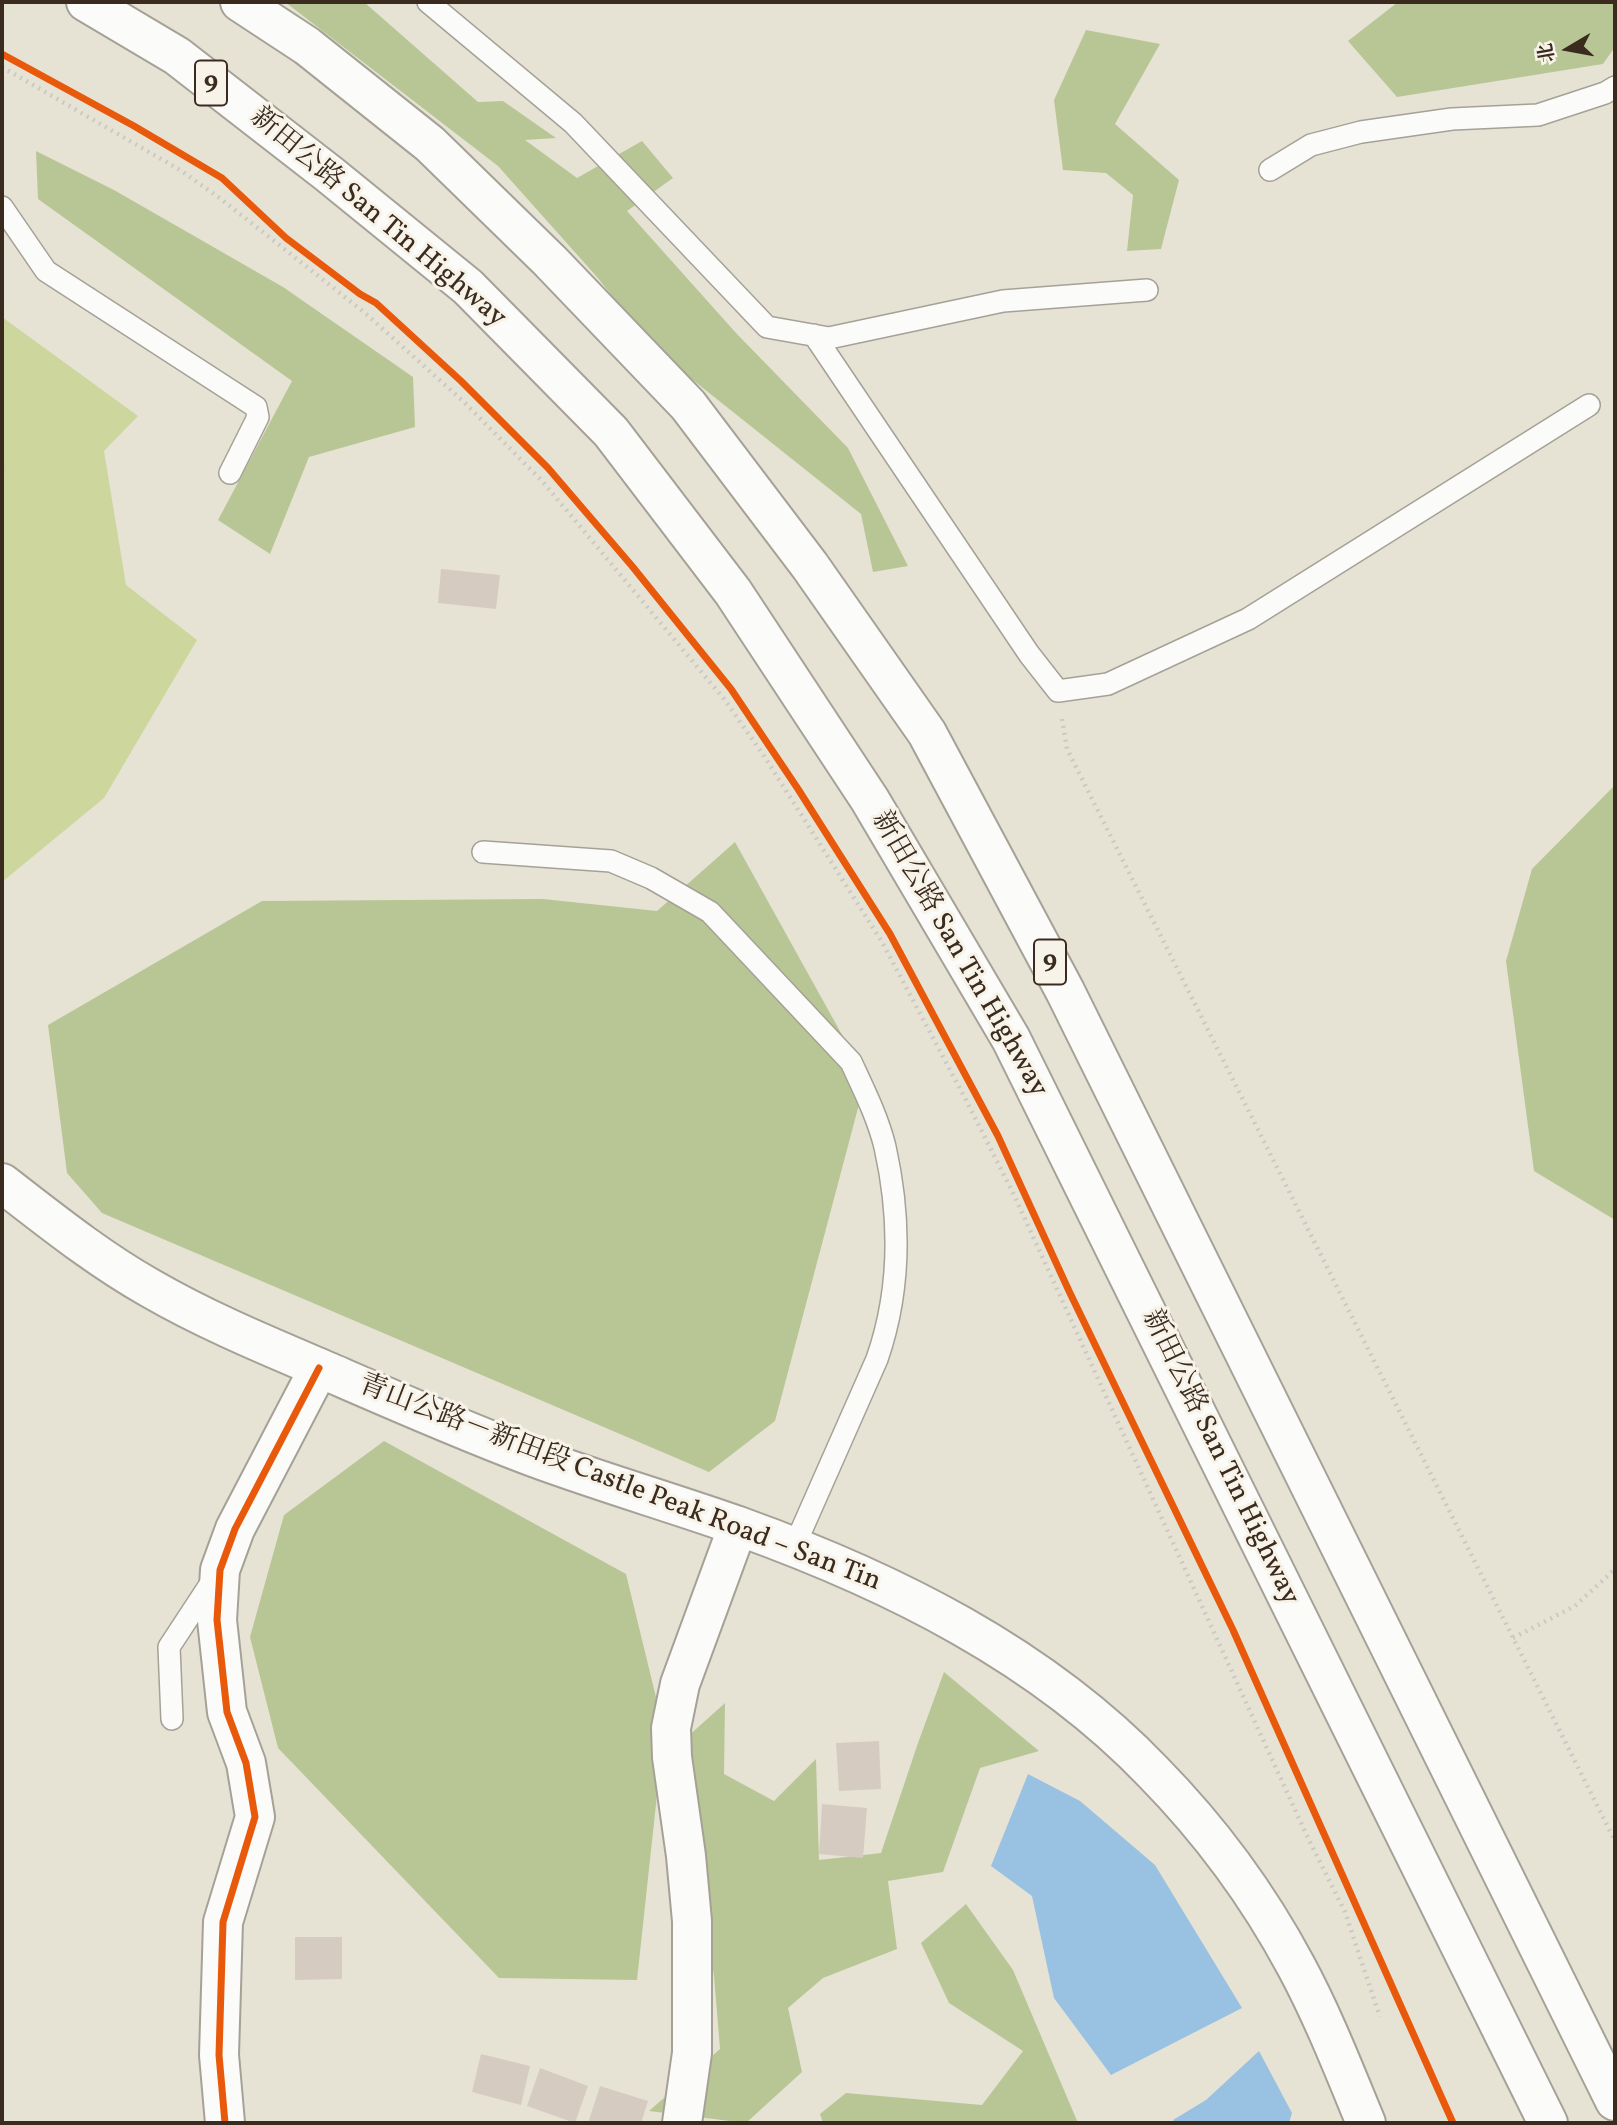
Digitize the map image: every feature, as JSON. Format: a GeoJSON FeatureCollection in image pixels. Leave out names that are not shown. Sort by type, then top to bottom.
{"type":"FeatureCollection","features":[{"type":"Feature","properties":{"kind":"main road","name":"新田公路 San Tin Highway"},"geometry":{"type":"LineString","coordinates":[[86,2],[177,56],[329,174],[468,288],[611,432],[733,592],[870,800],[1012,1039],[1548,2123]]}},
{"type":"Feature","properties":{"kind":"main road","name":"9"},"geometry":{"type":"LineString","coordinates":[[240,2],[307,46],[430,144],[550,261],[688,405],[810,566],[927,733],[1065,991],[1615,2101]]}},
{"type":"Feature","properties":{"kind":"main road","name":"青山公路－新田段 Castle Peak Road – San Tin"},"geometry":{"type":"LineString","coordinates":[[2,1183],[71,1237],[147,1286],[230,1329],[534,1457],[794,1547],[921,1605],[1031,1669],[1093,1716],[1151,1770],[1222,1851],[1278,1933],[1322,2019],[1366,2123]]}},
{"type":"Feature","properties":{"kind":"main road"},"geometry":{"type":"LineString","coordinates":[[225,2123],[219,2055],[223,1922],[255,1817],[246,1763],[227,1712],[217,1620],[220,1570],[235,1529],[319,1368]]}},
{"type":"Feature","properties":{"kind":"main road"},"geometry":{"type":"LineString","coordinates":[[682,2123],[692,2053],[692,1921],[689,1878],[672,1757],[671,1728],[680,1684],[738,1526]]}},
{"type":"Feature","properties":{"kind":"lane"},"geometry":{"type":"LineString","coordinates":[[428,2],[573,123],[767,327],[829,338],[1003,300],[1147,290]]}},
{"type":"Feature","properties":{"kind":"lane"},"geometry":{"type":"LineString","coordinates":[[1270,170],[1311,145],[1361,132],[1451,119],[1538,115],[1605,93],[1615,87]]}},
{"type":"Feature","properties":{"kind":"lane"},"geometry":{"type":"LineString","coordinates":[[2,207],[46,271],[256,407],[258,417],[230,473]]}},
{"type":"Feature","properties":{"kind":"lane"},"geometry":{"type":"LineString","coordinates":[[814,335],[1029,654],[1058,691],[1108,684],[1248,619],[1589,405]]}},
{"type":"Feature","properties":{"kind":"lane"},"geometry":{"type":"LineString","coordinates":[[484,852],[611,861],[651,878],[710,912],[851,1062],[864,1090],[884,1146],[894,1210],[896,1274],[891,1307],[887,1333],[877,1359],[794,1547]]}},
{"type":"Feature","properties":{"kind":"lane"},"geometry":{"type":"LineString","coordinates":[[173,1719],[169,1647],[220,1570]]}},
{"type":"Feature","properties":{"kind":"path"},"geometry":{"type":"LineString","coordinates":[[2,67],[180,170],[221,199],[365,313],[464,402],[543,482],[732,710],[883,942],[1013,1193],[1345,1912],[1380,2017]]}},
{"type":"Feature","properties":{"kind":"path"},"geometry":{"type":"LineString","coordinates":[[2,463],[2,477]]}},
{"type":"Feature","properties":{"kind":"path"},"geometry":{"type":"LineString","coordinates":[[1058,691],[1067,749],[1615,1841]]}},
{"type":"Feature","properties":{"kind":"path"},"geometry":{"type":"LineString","coordinates":[[1513,1638],[1575,1606],[1615,1569]]}},
{"type":"Feature","properties":{"kind":"green space"},"geometry":{"type":"Polygon","coordinates":[[[285,2],[364,2],[478,102],[503,101],[556,138],[525,140],[577,178],[642,141],[673,178],[627,211],[736,333],[848,448],[908,566],[873,572],[861,514],[654,349],[597,277],[498,166],[285,2]]]}},
{"type":"Feature","properties":{"kind":"green space"},"geometry":{"type":"Polygon","coordinates":[[[1398,2],[1615,2],[1615,47],[1603,64],[1397,97],[1348,41],[1398,2]]]}},
{"type":"Feature","properties":{"kind":"green space"},"geometry":{"type":"Polygon","coordinates":[[[1086,30],[1160,44],[1115,124],[1179,180],[1161,249],[1127,251],[1133,195],[1106,173],[1063,170],[1054,100],[1086,30]]]}},
{"type":"Feature","properties":{"kind":"green space"},"geometry":{"type":"Polygon","coordinates":[[[36,151],[114,190],[283,287],[413,377],[415,427],[309,457],[270,554],[218,520],[292,381],[38,199],[36,151]]]}},
{"type":"Feature","properties":{"kind":"green space"},"geometry":{"type":"Polygon","coordinates":[[[2,317],[138,416],[104,451],[126,585],[197,640],[104,798],[2,882],[2,317]]]}},
{"type":"Feature","properties":{"kind":"green space"},"geometry":{"type":"Polygon","coordinates":[[[1615,785],[1615,1220],[1534,1171],[1506,961],[1532,869],[1615,785]]]}},
{"type":"Feature","properties":{"kind":"green space"},"geometry":{"type":"Polygon","coordinates":[[[735,842],[866,1078],[775,1421],[709,1472],[102,1213],[67,1173],[48,1025],[262,901],[543,899],[657,911],[735,842]]]}},
{"type":"Feature","properties":{"kind":"green space"},"geometry":{"type":"Polygon","coordinates":[[[384,1441],[626,1574],[664,1730],[637,1980],[499,1978],[278,1748],[250,1637],[284,1515],[384,1441]]]}},
{"type":"Feature","properties":{"kind":"green space"},"geometry":{"type":"Polygon","coordinates":[[[944,1672],[1039,1751],[980,1768],[943,1872],[888,1881],[897,1949],[823,1978],[788,2008],[802,2072],[746,2123],[649,2111],[720,2049],[714,1976],[676,1747],[725,1703],[724,1774],[774,1801],[816,1759],[819,1860],[881,1853],[944,1672]]]}},
{"type":"Feature","properties":{"kind":"green space"},"geometry":{"type":"Polygon","coordinates":[[[966,1904],[1013,1970],[1078,2123],[823,2123],[820,2114],[846,2093],[982,2105],[1023,2051],[949,2003],[921,1943],[966,1904]]]}},
{"type":"Feature","properties":{"kind":"water"},"geometry":{"type":"Polygon","coordinates":[[[1028,1774],[1080,1801],[1155,1865],[1242,2008],[1111,2075],[1054,1998],[1032,1896],[991,1866],[1028,1774]]]}},
{"type":"Feature","properties":{"kind":"water"},"geometry":{"type":"Polygon","coordinates":[[[1259,2051],[1292,2113],[1289,2123],[1175,2123],[1173,2120],[1206,2100],[1259,2051]]]}},
{"type":"Feature","properties":{"kind":"building"},"geometry":{"type":"Polygon","coordinates":[[[441,569],[500,575],[496,609],[438,603],[441,569]]]}},
{"type":"Feature","properties":{"kind":"building"},"geometry":{"type":"Polygon","coordinates":[[[879,1741],[881,1789],[839,1791],[836,1743],[879,1741]]]}},
{"type":"Feature","properties":{"kind":"building"},"geometry":{"type":"Polygon","coordinates":[[[822,1804],[867,1808],[863,1858],[819,1854],[822,1804]]]}},
{"type":"Feature","properties":{"kind":"building"},"geometry":{"type":"Polygon","coordinates":[[[295,1937],[342,1937],[342,1979],[295,1980],[295,1937]]]}},
{"type":"Feature","properties":{"kind":"building"},"geometry":{"type":"Polygon","coordinates":[[[481,2054],[530,2066],[521,2105],[472,2092],[481,2054]]]}},
{"type":"Feature","properties":{"kind":"building"},"geometry":{"type":"Polygon","coordinates":[[[540,2068],[588,2086],[575,2123],[527,2106],[540,2068]]]}},
{"type":"Feature","properties":{"kind":"building"},"geometry":{"type":"Polygon","coordinates":[[[600,2086],[648,2101],[641,2123],[588,2123],[600,2086]]]}},
{"type":"Feature","properties":{"kind":"cycle path"},"geometry":{"type":"LineString","coordinates":[[2,54],[222,178],[286,238],[376,303],[461,381],[548,468],[632,566],[731,689],[890,934],[998,1136],[1069,1291],[1233,1630],[1453,2123]]}},
{"type":"Feature","properties":{"kind":"cycle path"},"geometry":{"type":"LineString","coordinates":[[225,2123],[219,2055],[223,1922],[255,1817],[246,1763],[227,1712],[217,1620],[220,1570],[235,1529],[319,1368]]}}]}
